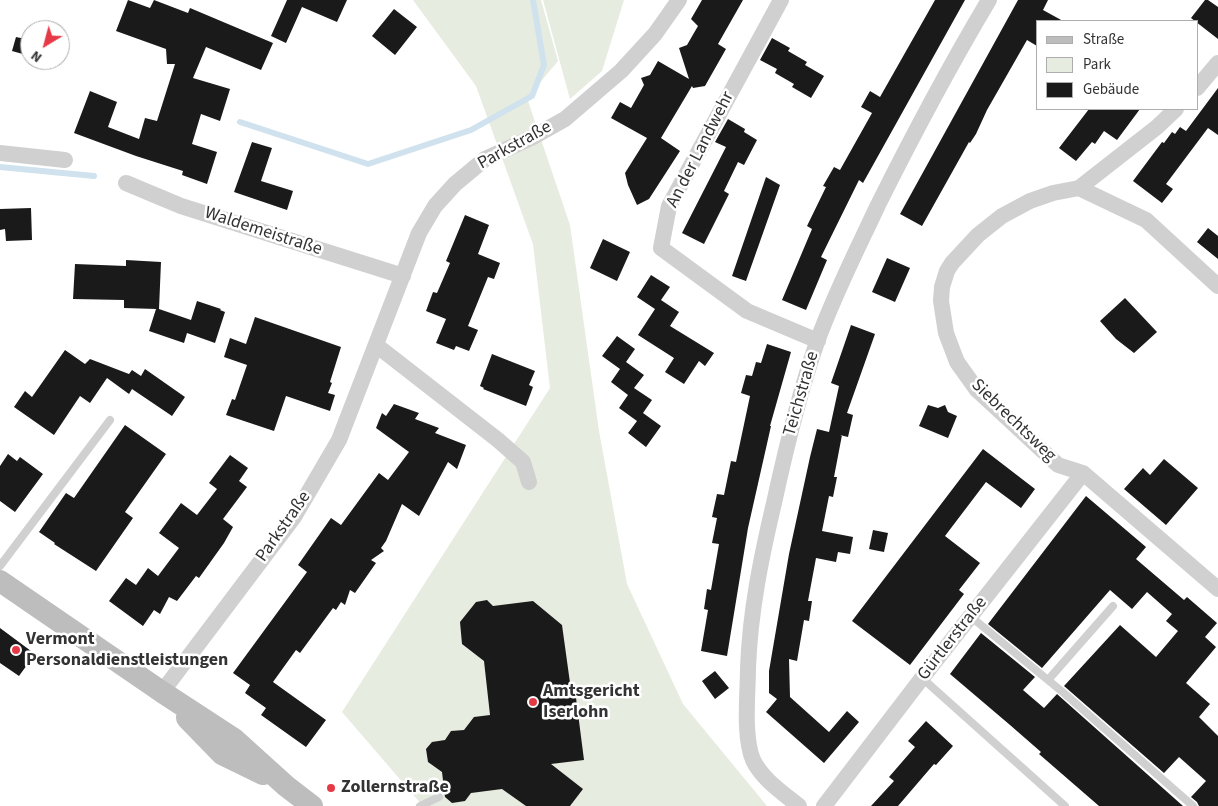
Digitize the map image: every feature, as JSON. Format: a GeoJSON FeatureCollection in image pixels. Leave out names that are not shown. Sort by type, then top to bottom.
{"type":"FeatureCollection","features":[{"type":"Feature","properties":{"kind":"main road"},"geometry":{"type":"LineString","coordinates":[[0,581],[234,739],[286,786],[312,806]]}},
{"type":"Feature","properties":{"kind":"street","name":"Parkstraße"},"geometry":{"type":"LineString","coordinates":[[162,692],[294,517],[339,440],[419,232],[435,206],[455,184],[485,159],[533,137],[565,119],[576,110],[620,71],[655,34],[679,0]]}},
{"type":"Feature","properties":{"kind":"street","name":"An der Landwehr"},"geometry":{"type":"LineString","coordinates":[[781,0],[669,206],[661,248],[747,311],[818,341]]}},
{"type":"Feature","properties":{"kind":"street","name":"Teichstraße"},"geometry":{"type":"LineString","coordinates":[[799,806],[766,778],[754,761],[750,749],[747,720],[753,605],[762,554],[793,419],[818,341],[850,262],[957,53],[989,0]]}},
{"type":"Feature","properties":{"kind":"street"},"geometry":{"type":"LineString","coordinates":[[1198,87],[1218,63]]}},
{"type":"Feature","properties":{"kind":"street"},"geometry":{"type":"LineString","coordinates":[[1175,110],[1157,128],[1080,188],[1146,220],[1218,286]]}},
{"type":"Feature","properties":{"kind":"street"},"geometry":{"type":"LineString","coordinates":[[0,153],[65,160]]}},
{"type":"Feature","properties":{"kind":"street","name":"Waldemeistraße"},"geometry":{"type":"LineString","coordinates":[[126,183],[181,206],[402,276]]}},
{"type":"Feature","properties":{"kind":"street","name":"Siebrechtsweg"},"geometry":{"type":"LineString","coordinates":[[1080,188],[1053,193],[1030,201],[1002,216],[978,235],[959,254],[947,271],[941,301],[946,333],[957,362],[977,390],[1058,465],[1083,473]]}},
{"type":"Feature","properties":{"kind":"street"},"geometry":{"type":"LineString","coordinates":[[376,345],[523,462],[529,482]]}},
{"type":"Feature","properties":{"kind":"street"},"geometry":{"type":"LineString","coordinates":[[1083,473],[1218,589]]}},
{"type":"Feature","properties":{"kind":"street","name":"Gürtlerstraße"},"geometry":{"type":"LineString","coordinates":[[824,806],[1083,473]]}},
{"type":"Feature","properties":{"kind":"lane"},"geometry":{"type":"LineString","coordinates":[[0,566],[110,420]]}},
{"type":"Feature","properties":{"kind":"lane"},"geometry":{"type":"LineString","coordinates":[[1048,680],[1113,606]]}},
{"type":"Feature","properties":{"kind":"lane"},"geometry":{"type":"LineString","coordinates":[[970,616],[1123,743],[1193,806]]}},
{"type":"Feature","properties":{"kind":"lane"},"geometry":{"type":"LineString","coordinates":[[922,678],[1066,806]]}},
{"type":"Feature","properties":{"kind":"lane"},"geometry":{"type":"LineString","coordinates":[[420,806],[439,797]]}},
{"type":"Feature","properties":{"kind":"green space"},"geometry":{"type":"Polygon","coordinates":[[[413,0],[541,0],[558,61],[527,98],[570,225],[599,431],[627,584],[683,704],[767,806],[423,806],[342,712],[550,388],[533,244],[476,86],[413,0]]]}},
{"type":"Feature","properties":{"kind":"green space"},"geometry":{"type":"Polygon","coordinates":[[[543,0],[624,0],[602,71],[570,99],[543,0]]]}},
{"type":"Feature","properties":{"kind":"building"},"geometry":{"type":"Polygon","coordinates":[[[128,0],[150,8],[154,0],[188,13],[190,8],[273,43],[261,70],[206,47],[193,78],[230,89],[220,121],[201,114],[192,144],[217,152],[207,184],[182,175],[183,171],[74,133],[90,91],[117,102],[108,127],[139,139],[145,118],[157,121],[175,64],[167,64],[166,49],[116,31],[128,0]]]}},
{"type":"Feature","properties":{"kind":"building"},"geometry":{"type":"Polygon","coordinates":[[[287,0],[347,0],[337,22],[302,7],[286,43],[271,36],[287,0]]]}},
{"type":"Feature","properties":{"kind":"building"},"geometry":{"type":"Polygon","coordinates":[[[702,0],[743,0],[718,44],[726,49],[705,86],[693,88],[692,86],[661,138],[680,151],[649,199],[637,205],[625,173],[647,138],[611,118],[620,102],[631,108],[644,85],[641,78],[650,75],[658,61],[689,79],[679,48],[687,45],[698,26],[691,19],[702,0]]]}},
{"type":"Feature","properties":{"kind":"building"},"geometry":{"type":"Polygon","coordinates":[[[935,0],[965,0],[863,183],[859,180],[821,257],[827,260],[806,310],[782,300],[812,229],[807,226],[826,187],[823,186],[834,167],[840,170],[872,113],[861,107],[870,91],[880,97],[935,0]]]}},
{"type":"Feature","properties":{"kind":"building"},"geometry":{"type":"Polygon","coordinates":[[[1018,0],[1048,0],[1043,10],[1061,20],[1036,20],[1036,45],[1027,40],[987,110],[976,134],[969,142],[922,226],[900,214],[1018,0]]]}},
{"type":"Feature","properties":{"kind":"building"},"geometry":{"type":"Polygon","coordinates":[[[1205,0],[1218,7],[1218,39],[1198,23],[1198,20],[1191,18],[1205,0]]]}},
{"type":"Feature","properties":{"kind":"building"},"geometry":{"type":"Polygon","coordinates":[[[394,9],[417,27],[395,55],[372,36],[394,9]]]}},
{"type":"Feature","properties":{"kind":"building"},"geometry":{"type":"Polygon","coordinates":[[[16,37],[20,38],[20,53],[12,51],[16,37]]]}},
{"type":"Feature","properties":{"kind":"building"},"geometry":{"type":"Polygon","coordinates":[[[772,38],[790,48],[788,51],[807,62],[805,65],[824,76],[811,98],[792,87],[794,84],[775,73],[777,69],[760,60],[772,38]]]}},
{"type":"Feature","properties":{"kind":"building"},"geometry":{"type":"Polygon","coordinates":[[[1218,88],[1218,135],[1208,128],[1166,184],[1173,189],[1162,203],[1133,181],[1162,142],[1164,143],[1172,132],[1175,134],[1180,127],[1186,131],[1218,88]]]}},
{"type":"Feature","properties":{"kind":"building"},"geometry":{"type":"Polygon","coordinates":[[[1088,110],[1139,110],[1117,140],[1104,131],[1095,144],[1092,142],[1076,161],[1059,148],[1088,110]]]}},
{"type":"Feature","properties":{"kind":"building"},"geometry":{"type":"Polygon","coordinates":[[[728,119],[745,129],[744,132],[757,140],[744,165],[738,162],[724,191],[729,194],[704,244],[682,233],[726,147],[715,142],[728,119]]]}},
{"type":"Feature","properties":{"kind":"building"},"geometry":{"type":"Polygon","coordinates":[[[252,142],[272,148],[261,181],[293,191],[287,210],[234,192],[252,142]]]}},
{"type":"Feature","properties":{"kind":"building"},"geometry":{"type":"Polygon","coordinates":[[[766,177],[780,185],[746,281],[732,276],[766,177]]]}},
{"type":"Feature","properties":{"kind":"building"},"geometry":{"type":"Polygon","coordinates":[[[31,208],[32,240],[6,241],[5,229],[0,230],[0,209],[31,208]]]}},
{"type":"Feature","properties":{"kind":"building"},"geometry":{"type":"Polygon","coordinates":[[[465,215],[489,225],[478,254],[500,263],[494,279],[488,277],[468,326],[478,330],[469,351],[456,346],[454,350],[436,343],[446,319],[426,311],[433,292],[437,293],[450,263],[446,261],[465,215]]]}},
{"type":"Feature","properties":{"kind":"building"},"geometry":{"type":"Polygon","coordinates":[[[1208,228],[1218,236],[1218,259],[1197,242],[1208,228]]]}},
{"type":"Feature","properties":{"kind":"building"},"geometry":{"type":"Polygon","coordinates":[[[603,239],[630,252],[617,281],[590,268],[603,239]]]}},
{"type":"Feature","properties":{"kind":"building"},"geometry":{"type":"Polygon","coordinates":[[[887,258],[910,268],[895,302],[872,292],[887,258]]]}},
{"type":"Feature","properties":{"kind":"building"},"geometry":{"type":"Polygon","coordinates":[[[126,260],[161,262],[159,309],[191,320],[197,301],[225,312],[215,343],[187,333],[184,343],[149,331],[156,309],[124,308],[124,300],[73,299],[75,264],[126,266],[126,260]]]}},
{"type":"Feature","properties":{"kind":"building"},"geometry":{"type":"Polygon","coordinates":[[[651,275],[670,287],[661,300],[679,312],[670,326],[714,353],[705,366],[699,361],[684,384],[665,372],[674,358],[638,335],[655,309],[637,297],[651,275]]]}},
{"type":"Feature","properties":{"kind":"building"},"geometry":{"type":"Polygon","coordinates":[[[1125,298],[1157,332],[1134,353],[1116,339],[1100,321],[1125,298]]]}},
{"type":"Feature","properties":{"kind":"building"},"geometry":{"type":"Polygon","coordinates":[[[255,317],[341,347],[328,393],[335,395],[330,411],[286,396],[274,431],[226,415],[232,399],[235,400],[247,365],[224,357],[230,338],[246,344],[255,317]]]}},
{"type":"Feature","properties":{"kind":"building"},"geometry":{"type":"Polygon","coordinates":[[[851,325],[875,334],[847,413],[853,415],[848,437],[842,435],[834,477],[837,477],[833,497],[829,496],[822,531],[853,537],[850,554],[838,552],[836,562],[816,558],[808,601],[812,601],[809,621],[804,620],[797,661],[789,659],[790,697],[829,732],[847,711],[859,722],[824,763],[766,712],[777,699],[769,693],[769,671],[789,554],[810,457],[817,429],[829,432],[839,386],[831,383],[851,325]]]}},
{"type":"Feature","properties":{"kind":"building"},"geometry":{"type":"Polygon","coordinates":[[[617,336],[635,349],[626,362],[644,375],[634,388],[652,400],[643,413],[661,426],[646,447],[628,433],[637,421],[619,408],[628,395],[611,382],[620,369],[602,356],[617,336]]]}},
{"type":"Feature","properties":{"kind":"building"},"geometry":{"type":"Polygon","coordinates":[[[767,344],[791,352],[770,426],[748,528],[727,656],[701,651],[708,610],[704,609],[707,589],[711,590],[719,544],[712,543],[717,518],[712,517],[717,494],[724,495],[731,461],[736,462],[750,396],[741,393],[746,375],[752,376],[756,362],[761,363],[767,344]]]}},
{"type":"Feature","properties":{"kind":"building"},"geometry":{"type":"Polygon","coordinates":[[[65,350],[85,364],[90,359],[129,374],[132,370],[141,376],[145,369],[185,397],[172,416],[132,389],[129,394],[107,378],[90,403],[80,396],[54,435],[14,407],[25,391],[32,397],[65,350]]]}},
{"type":"Feature","properties":{"kind":"building"},"geometry":{"type":"Polygon","coordinates":[[[492,354],[535,371],[529,385],[533,387],[526,406],[483,389],[480,386],[492,354]]]}},
{"type":"Feature","properties":{"kind":"building"},"geometry":{"type":"Polygon","coordinates":[[[394,404],[419,413],[415,419],[439,428],[435,433],[466,445],[457,469],[448,462],[419,516],[402,504],[381,548],[384,551],[371,560],[376,563],[355,593],[350,590],[345,605],[341,602],[336,610],[333,608],[300,653],[296,650],[273,682],[326,720],[306,747],[261,715],[266,708],[245,693],[250,685],[233,673],[307,572],[298,565],[331,518],[341,525],[379,473],[388,480],[409,452],[376,428],[382,413],[386,416],[394,404]]]}},
{"type":"Feature","properties":{"kind":"building"},"geometry":{"type":"Polygon","coordinates":[[[928,405],[938,408],[945,405],[948,412],[957,416],[948,438],[919,426],[928,405]]]}},
{"type":"Feature","properties":{"kind":"building"},"geometry":{"type":"Polygon","coordinates":[[[125,425],[166,454],[125,512],[133,518],[96,571],[39,532],[66,493],[74,498],[125,425]]]}},
{"type":"Feature","properties":{"kind":"building"},"geometry":{"type":"Polygon","coordinates":[[[983,449],[1035,489],[1021,508],[986,482],[945,536],[980,563],[959,590],[964,594],[910,665],[852,621],[983,449]]]}},
{"type":"Feature","properties":{"kind":"building"},"geometry":{"type":"Polygon","coordinates":[[[8,454],[17,461],[20,457],[43,474],[15,512],[0,501],[0,466],[8,454]]]}},
{"type":"Feature","properties":{"kind":"building"},"geometry":{"type":"Polygon","coordinates":[[[230,455],[248,468],[239,481],[247,487],[223,519],[233,527],[199,578],[196,576],[177,601],[169,597],[160,614],[154,610],[143,626],[109,601],[126,578],[136,585],[148,568],[158,576],[179,548],[159,533],[181,503],[197,515],[217,489],[209,483],[230,455]]]}},
{"type":"Feature","properties":{"kind":"building"},"geometry":{"type":"Polygon","coordinates":[[[1164,459],[1198,488],[1166,525],[1124,489],[1143,468],[1150,475],[1164,459]]]}},
{"type":"Feature","properties":{"kind":"building"},"geometry":{"type":"Polygon","coordinates":[[[1086,496],[1146,547],[1136,559],[1184,600],[1187,597],[1217,623],[1205,637],[1216,647],[1186,683],[1210,704],[1199,717],[1218,736],[1218,806],[1199,806],[1191,797],[1206,781],[1179,757],[1164,773],[1064,686],[1120,625],[1156,657],[1178,631],[1166,621],[1172,614],[1147,592],[1132,609],[1110,590],[1042,668],[988,624],[1086,496]]]}},
{"type":"Feature","properties":{"kind":"building"},"geometry":{"type":"Polygon","coordinates":[[[873,530],[888,533],[884,552],[869,549],[873,530]]]}},
{"type":"Feature","properties":{"kind":"building","name":"Amtsgericht Iserlohn"},"geometry":{"type":"Polygon","coordinates":[[[487,600],[493,606],[533,601],[562,625],[571,690],[575,690],[584,760],[551,764],[583,789],[570,806],[526,806],[502,789],[471,793],[465,801],[452,803],[445,797],[442,772],[428,762],[426,749],[432,742],[445,740],[451,731],[464,730],[474,717],[490,715],[484,661],[462,644],[460,622],[476,602],[487,600]]]}},
{"type":"Feature","properties":{"kind":"building","name":"Vermont Personaldienstleistungen"},"geometry":{"type":"Polygon","coordinates":[[[0,628],[35,654],[19,676],[0,663],[0,628]]]}},
{"type":"Feature","properties":{"kind":"building"},"geometry":{"type":"Polygon","coordinates":[[[981,633],[1035,677],[1023,690],[1044,708],[1057,694],[1183,806],[1099,806],[1039,754],[1041,752],[950,674],[981,633]]]}},
{"type":"Feature","properties":{"kind":"building"},"geometry":{"type":"Polygon","coordinates":[[[715,671],[729,688],[715,699],[702,681],[715,671]]]}},
{"type":"Feature","properties":{"kind":"building"},"geometry":{"type":"Polygon","coordinates":[[[926,721],[953,746],[936,765],[934,764],[898,806],[871,806],[894,781],[889,777],[915,747],[908,741],[926,721]]]}},
{"type":"Feature","properties":{"kind":"waterway"},"geometry":{"type":"LineString","coordinates":[[240,122],[368,164],[471,130],[532,96],[544,65],[533,0]]}},
{"type":"Feature","properties":{"kind":"waterway"},"geometry":{"type":"LineString","coordinates":[[0,167],[94,176]]}},
{"type":"Feature","properties":{"kind":"place","name":"Vermont Personaldienstleistungen"},"geometry":{"type":"Point","coordinates":[16,650]}},
{"type":"Feature","properties":{"kind":"place","name":"Amtsgericht Iserlohn"},"geometry":{"type":"Point","coordinates":[533,702]}},
{"type":"Feature","properties":{"kind":"place","name":"Zollernstraße"},"geometry":{"type":"Point","coordinates":[331,788]}}]}
